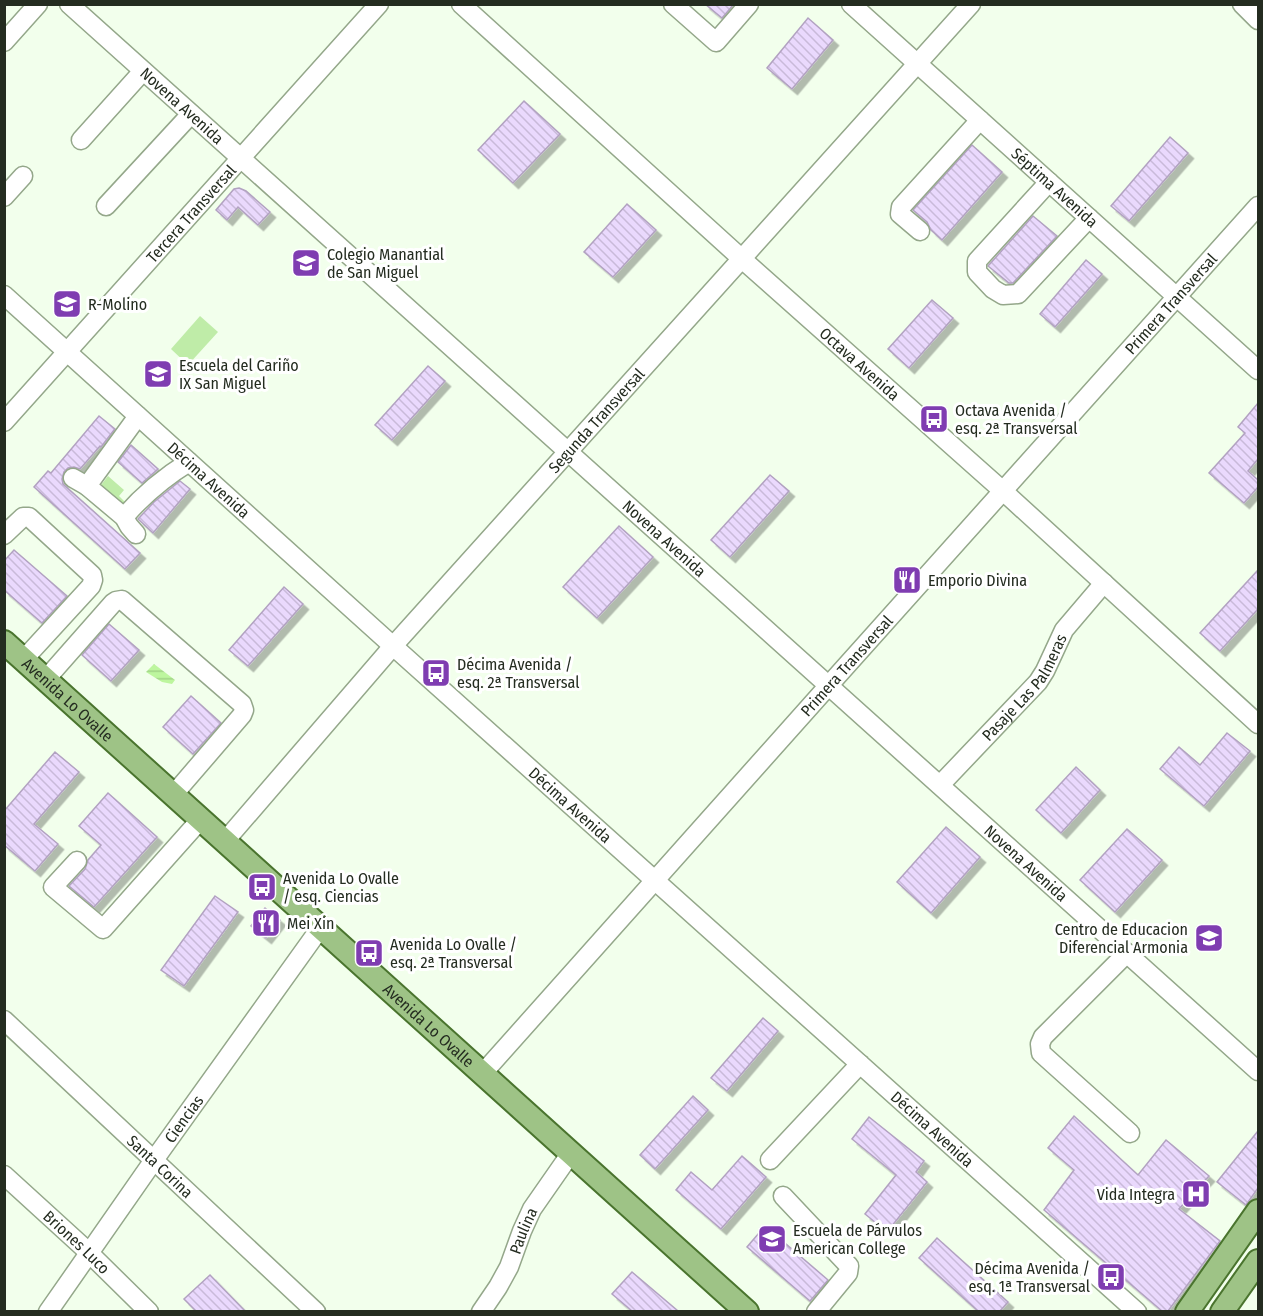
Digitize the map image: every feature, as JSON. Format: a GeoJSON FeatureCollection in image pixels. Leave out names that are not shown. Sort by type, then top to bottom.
{"type":"FeatureCollection","features":[{"type":"Feature","properties":{"kind":"main road","name":"Avenida Lo Ovalle"},"geometry":{"type":"LineString","coordinates":[[4,642],[744,1310]]}},
{"type":"Feature","properties":{"kind":"main road"},"geometry":{"type":"LineString","coordinates":[[1187,1311],[1258,1211]]}},
{"type":"Feature","properties":{"kind":"main road"},"geometry":{"type":"LineString","coordinates":[[1222,1311],[1258,1261]]}},
{"type":"Feature","properties":{"kind":"street"},"geometry":{"type":"LineString","coordinates":[[4,42],[38,4]]}},
{"type":"Feature","properties":{"kind":"street","name":"Novena Avenida"},"geometry":{"type":"LineString","coordinates":[[69,4],[1258,1071]]}},
{"type":"Feature","properties":{"kind":"street","name":"Tercera Transversal"},"geometry":{"type":"LineString","coordinates":[[4,422],[379,4]]}},
{"type":"Feature","properties":{"kind":"street","name":"Octava Avenida"},"geometry":{"type":"LineString","coordinates":[[461,4],[742,259],[1003,491],[1258,724]]}},
{"type":"Feature","properties":{"kind":"street"},"geometry":{"type":"LineString","coordinates":[[673,4],[716,42],[749,4]]}},
{"type":"Feature","properties":{"kind":"street","name":"Séptima Avenida"},"geometry":{"type":"LineString","coordinates":[[851,4],[1258,370]]}},
{"type":"Feature","properties":{"kind":"street","name":"Segunda Transversal"},"geometry":{"type":"LineString","coordinates":[[225,841],[393,646],[971,4]]}},
{"type":"Feature","properties":{"kind":"street"},"geometry":{"type":"LineString","coordinates":[[1242,4],[1258,20]]}},
{"type":"Feature","properties":{"kind":"street"},"geometry":{"type":"LineString","coordinates":[[81,140],[143,71]]}},
{"type":"Feature","properties":{"kind":"street"},"geometry":{"type":"LineString","coordinates":[[106,207],[190,114]]}},
{"type":"Feature","properties":{"kind":"street"},"geometry":{"type":"LineString","coordinates":[[920,231],[900,214],[901,207],[980,120]]}},
{"type":"Feature","properties":{"kind":"street"},"geometry":{"type":"LineString","coordinates":[[4,197],[23,176]]}},
{"type":"Feature","properties":{"kind":"street"},"geometry":{"type":"LineString","coordinates":[[1049,182],[977,261],[977,272],[993,289],[1003,295],[1018,294],[1089,218]]}},
{"type":"Feature","properties":{"kind":"street","name":"Primera Transversal"},"geometry":{"type":"LineString","coordinates":[[483,1073],[1258,206]]}},
{"type":"Feature","properties":{"kind":"street","name":"Décima Avenida"},"geometry":{"type":"LineString","coordinates":[[4,296],[1137,1311]]}},
{"type":"Feature","properties":{"kind":"street"},"geometry":{"type":"LineString","coordinates":[[136,534],[124,517],[80,482],[138,416]]}},
{"type":"Feature","properties":{"kind":"street"},"geometry":{"type":"LineString","coordinates":[[124,517],[151,489],[189,462]]}},
{"type":"Feature","properties":{"kind":"street"},"geometry":{"type":"LineString","coordinates":[[4,535],[23,517],[29,517],[92,575],[93,580],[91,586],[24,659]]}},
{"type":"Feature","properties":{"kind":"street","name":"Pasaje Las Palmeras"},"geometry":{"type":"LineString","coordinates":[[940,785],[1038,682],[1064,630],[1104,583]]}},
{"type":"Feature","properties":{"kind":"street"},"geometry":{"type":"LineString","coordinates":[[46,680],[113,603],[122,600],[242,705],[244,710],[242,715],[174,794]]}},
{"type":"Feature","properties":{"kind":"street"},"geometry":{"type":"LineString","coordinates":[[77,861],[53,887],[103,929],[201,819]]}},
{"type":"Feature","properties":{"kind":"street","name":"Ciencias"},"geometry":{"type":"LineString","coordinates":[[48,1311],[321,927]]}},
{"type":"Feature","properties":{"kind":"street"},"geometry":{"type":"LineString","coordinates":[[1127,953],[1043,1037],[1040,1044],[1041,1053],[1130,1133]]}},
{"type":"Feature","properties":{"kind":"street","name":"Santa Corina"},"geometry":{"type":"LineString","coordinates":[[4,1020],[316,1311]]}},
{"type":"Feature","properties":{"kind":"street"},"geometry":{"type":"LineString","coordinates":[[770,1160],[860,1064]]}},
{"type":"Feature","properties":{"kind":"street","name":"Paulina"},"geometry":{"type":"LineString","coordinates":[[481,1311],[509,1267],[532,1209],[571,1153]]}},
{"type":"Feature","properties":{"kind":"street","name":"Briones Luco"},"geometry":{"type":"LineString","coordinates":[[4,1175],[149,1311]]}},
{"type":"Feature","properties":{"kind":"street"},"geometry":{"type":"LineString","coordinates":[[783,1196],[849,1266],[848,1273],[816,1311]]}},
{"type":"Feature","properties":{"kind":"shaded area"},"geometry":{"type":"Polygon","coordinates":[[[200,316],[218,332],[188,365],[171,349],[200,316]]]}},
{"type":"Feature","properties":{"kind":"shaded area"},"geometry":{"type":"Polygon","coordinates":[[[108,476],[124,490],[119,496],[127,504],[122,510],[98,489],[108,476]]]}},
{"type":"Feature","properties":{"kind":"shaded area"},"geometry":{"type":"Polygon","coordinates":[[[154,664],[175,680],[172,684],[162,682],[146,672],[154,664]]]}},
{"type":"Feature","properties":{"kind":"building"},"geometry":{"type":"Polygon","coordinates":[[[705,4],[734,4],[722,18],[705,4]]]}},
{"type":"Feature","properties":{"kind":"building"},"geometry":{"type":"Polygon","coordinates":[[[808,18],[833,40],[792,89],[767,68],[808,18]]]}},
{"type":"Feature","properties":{"kind":"building"},"geometry":{"type":"Polygon","coordinates":[[[524,101],[560,134],[513,183],[478,150],[524,101]]]}},
{"type":"Feature","properties":{"kind":"building"},"geometry":{"type":"Polygon","coordinates":[[[1170,137],[1188,153],[1129,221],[1111,206],[1170,137]]]}},
{"type":"Feature","properties":{"kind":"building"},"geometry":{"type":"Polygon","coordinates":[[[972,145],[1002,172],[942,240],[913,210],[972,145]]]}},
{"type":"Feature","properties":{"kind":"building"},"geometry":{"type":"Polygon","coordinates":[[[239,188],[246,191],[270,212],[258,225],[238,207],[227,220],[216,210],[234,189],[239,188]]]}},
{"type":"Feature","properties":{"kind":"building"},"geometry":{"type":"Polygon","coordinates":[[[627,204],[656,230],[613,277],[584,252],[627,204]]]}},
{"type":"Feature","properties":{"kind":"building"},"geometry":{"type":"Polygon","coordinates":[[[1033,216],[1057,236],[1013,283],[1009,283],[988,266],[1033,216]]]}},
{"type":"Feature","properties":{"kind":"building"},"geometry":{"type":"Polygon","coordinates":[[[1086,260],[1102,274],[1055,327],[1040,314],[1086,260]]]}},
{"type":"Feature","properties":{"kind":"building"},"geometry":{"type":"Polygon","coordinates":[[[932,300],[953,318],[909,368],[888,349],[932,300]]]}},
{"type":"Feature","properties":{"kind":"building"},"geometry":{"type":"Polygon","coordinates":[[[428,366],[445,381],[392,440],[375,425],[428,366]]]}},
{"type":"Feature","properties":{"kind":"building"},"geometry":{"type":"Polygon","coordinates":[[[1258,403],[1258,459],[1248,471],[1258,480],[1258,487],[1244,503],[1209,473],[1245,433],[1238,427],[1258,403]]]}},
{"type":"Feature","properties":{"kind":"building"},"geometry":{"type":"Polygon","coordinates":[[[99,416],[115,429],[80,469],[68,468],[62,479],[63,484],[140,553],[125,569],[34,487],[48,471],[51,473],[99,416]]]}},
{"type":"Feature","properties":{"kind":"building"},"geometry":{"type":"Polygon","coordinates":[[[131,445],[158,469],[142,483],[118,462],[131,445]]]}},
{"type":"Feature","properties":{"kind":"building"},"geometry":{"type":"Polygon","coordinates":[[[770,475],[789,491],[730,557],[711,540],[770,475]]]}},
{"type":"Feature","properties":{"kind":"building"},"geometry":{"type":"Polygon","coordinates":[[[180,481],[190,489],[153,533],[138,519],[154,502],[180,481]]]}},
{"type":"Feature","properties":{"kind":"building"},"geometry":{"type":"Polygon","coordinates":[[[619,526],[653,557],[597,618],[563,587],[619,526]]]}},
{"type":"Feature","properties":{"kind":"building"},"geometry":{"type":"Polygon","coordinates":[[[14,550],[67,596],[42,623],[4,590],[4,561],[14,550]]]}},
{"type":"Feature","properties":{"kind":"building"},"geometry":{"type":"Polygon","coordinates":[[[1258,570],[1258,609],[1220,651],[1200,633],[1258,570]]]}},
{"type":"Feature","properties":{"kind":"building"},"geometry":{"type":"Polygon","coordinates":[[[284,587],[303,604],[248,666],[229,650],[284,587]]]}},
{"type":"Feature","properties":{"kind":"building"},"geometry":{"type":"Polygon","coordinates":[[[109,624],[139,650],[111,681],[82,655],[109,624]]]}},
{"type":"Feature","properties":{"kind":"building"},"geometry":{"type":"Polygon","coordinates":[[[191,696],[221,723],[193,754],[163,727],[191,696]]]}},
{"type":"Feature","properties":{"kind":"building"},"geometry":{"type":"Polygon","coordinates":[[[1227,733],[1250,751],[1204,806],[1160,769],[1179,747],[1200,765],[1227,733]]]}},
{"type":"Feature","properties":{"kind":"building"},"geometry":{"type":"Polygon","coordinates":[[[55,752],[79,772],[34,824],[58,844],[35,871],[4,845],[4,811],[55,752]]]}},
{"type":"Feature","properties":{"kind":"building"},"geometry":{"type":"Polygon","coordinates":[[[1076,767],[1100,790],[1061,833],[1036,810],[1076,767]]]}},
{"type":"Feature","properties":{"kind":"building"},"geometry":{"type":"Polygon","coordinates":[[[108,793],[157,837],[94,907],[69,886],[85,869],[88,860],[101,845],[79,826],[108,793]]]}},
{"type":"Feature","properties":{"kind":"building"},"geometry":{"type":"Polygon","coordinates":[[[946,827],[980,857],[931,913],[897,882],[946,827]]]}},
{"type":"Feature","properties":{"kind":"building"},"geometry":{"type":"Polygon","coordinates":[[[1127,829],[1162,860],[1115,912],[1080,880],[1127,829]]]}},
{"type":"Feature","properties":{"kind":"building"},"geometry":{"type":"Polygon","coordinates":[[[215,896],[238,912],[184,986],[161,970],[215,896]]]}},
{"type":"Feature","properties":{"kind":"building","name":"Mei Xin"},"geometry":{"type":"Polygon","coordinates":[[[265,908],[280,920],[266,938],[251,926],[265,908]]]}},
{"type":"Feature","properties":{"kind":"building"},"geometry":{"type":"Polygon","coordinates":[[[763,1018],[778,1031],[727,1091],[711,1078],[763,1018]]]}},
{"type":"Feature","properties":{"kind":"building"},"geometry":{"type":"Polygon","coordinates":[[[693,1096],[708,1110],[655,1169],[640,1155],[693,1096]]]}},
{"type":"Feature","properties":{"kind":"building"},"geometry":{"type":"Polygon","coordinates":[[[1074,1116],[1138,1175],[1166,1140],[1209,1176],[1179,1209],[1220,1241],[1168,1311],[1162,1311],[1044,1210],[1074,1170],[1048,1148],[1074,1116]]]}},
{"type":"Feature","properties":{"kind":"building"},"geometry":{"type":"Polygon","coordinates":[[[869,1117],[924,1161],[916,1172],[927,1182],[887,1232],[865,1214],[896,1175],[852,1139],[869,1117]]]}},
{"type":"Feature","properties":{"kind":"building"},"geometry":{"type":"Polygon","coordinates":[[[1258,1131],[1258,1188],[1246,1205],[1217,1182],[1258,1131]]]}},
{"type":"Feature","properties":{"kind":"building"},"geometry":{"type":"Polygon","coordinates":[[[742,1156],[766,1177],[721,1229],[676,1190],[691,1172],[712,1190],[742,1156]]]}},
{"type":"Feature","properties":{"kind":"building"},"geometry":{"type":"Polygon","coordinates":[[[765,1226],[828,1280],[810,1301],[747,1247],[765,1226]]]}},
{"type":"Feature","properties":{"kind":"building"},"geometry":{"type":"Polygon","coordinates":[[[937,1238],[1008,1302],[1000,1311],[978,1311],[919,1258],[937,1238]]]}},
{"type":"Feature","properties":{"kind":"building"},"geometry":{"type":"Polygon","coordinates":[[[632,1272],[678,1311],[632,1311],[612,1294],[632,1272]]]}},
{"type":"Feature","properties":{"kind":"building"},"geometry":{"type":"Polygon","coordinates":[[[210,1275],[245,1311],[196,1311],[184,1299],[210,1275]]]}},
{"type":"Feature","properties":{"kind":"place","name":"Colegio Manantial de San Miguel"},"geometry":{"type":"Point","coordinates":[306,263]}},
{"type":"Feature","properties":{"kind":"place","name":"R-Molino"},"geometry":{"type":"Point","coordinates":[67,304]}},
{"type":"Feature","properties":{"kind":"place","name":"Escuela del Cariño IX San Miguel"},"geometry":{"type":"Point","coordinates":[158,374]}},
{"type":"Feature","properties":{"kind":"place","name":"Octava Avenida / esq. 2ª Transversal"},"geometry":{"type":"Point","coordinates":[934,419]}},
{"type":"Feature","properties":{"kind":"place","name":"Emporio Divina"},"geometry":{"type":"Point","coordinates":[907,580]}},
{"type":"Feature","properties":{"kind":"place","name":"Décima Avenida / esq. 2ª Transversal"},"geometry":{"type":"Point","coordinates":[436,673]}},
{"type":"Feature","properties":{"kind":"place","name":"Avenida Lo Ovalle / esq. Ciencias"},"geometry":{"type":"Point","coordinates":[262,887]}},
{"type":"Feature","properties":{"kind":"place","name":"Mei Xin"},"geometry":{"type":"Point","coordinates":[266,923]}},
{"type":"Feature","properties":{"kind":"place","name":"Centro de Educacion Diferencial Armonia"},"geometry":{"type":"Point","coordinates":[1209,938]}},
{"type":"Feature","properties":{"kind":"place","name":"Avenida Lo Ovalle / esq. 2ª Transversal"},"geometry":{"type":"Point","coordinates":[369,953]}},
{"type":"Feature","properties":{"kind":"place","name":"Vida Integra"},"geometry":{"type":"Point","coordinates":[1196,1194]}},
{"type":"Feature","properties":{"kind":"place","name":"Escuela de Párvulos American College"},"geometry":{"type":"Point","coordinates":[772,1239]}},
{"type":"Feature","properties":{"kind":"place","name":"Décima Avenida / esq. 1ª Transversal"},"geometry":{"type":"Point","coordinates":[1111,1277]}}]}
